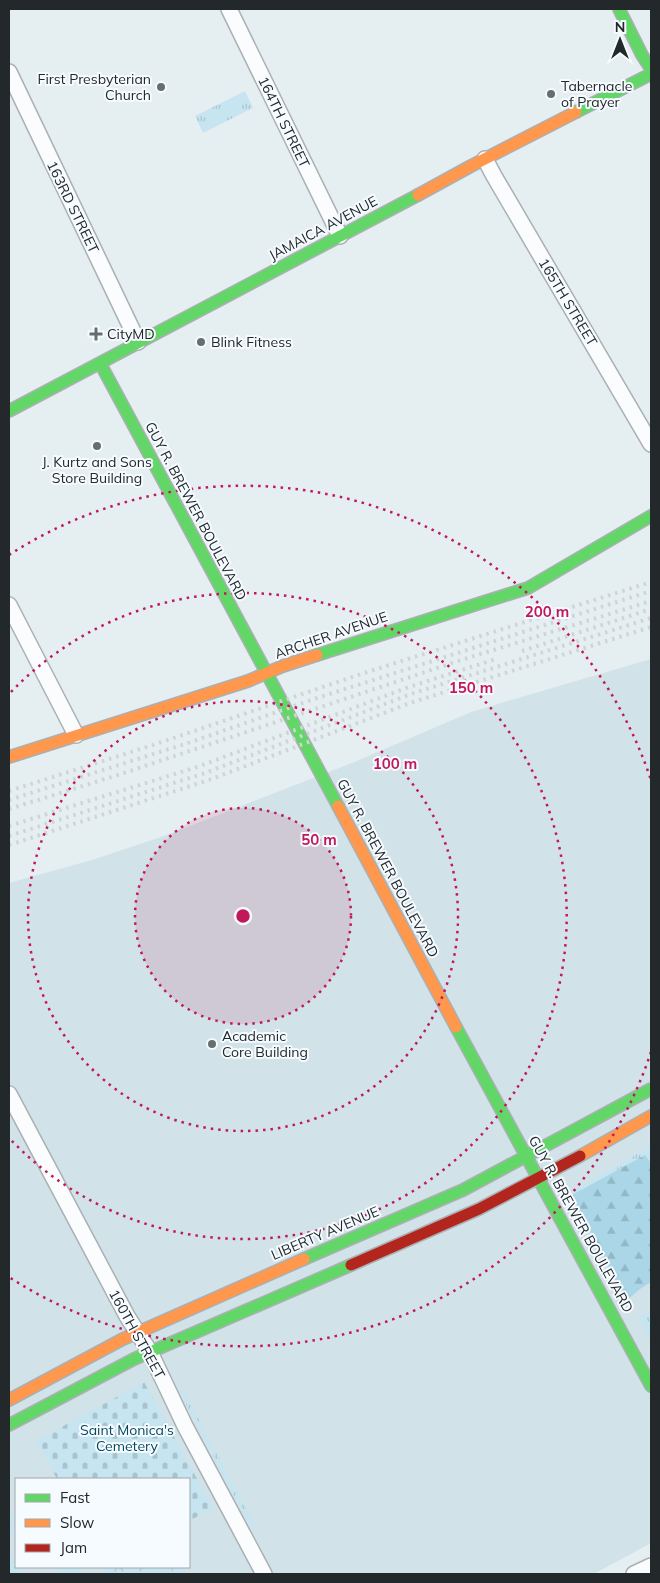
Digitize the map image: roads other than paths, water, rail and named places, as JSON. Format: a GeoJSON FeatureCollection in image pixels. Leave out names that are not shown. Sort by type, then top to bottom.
{"type":"FeatureCollection","features":[{"type":"Feature","properties":{"kind":"main road"},"geometry":{"type":"LineString","coordinates":[[619,9],[651,69]]}},
{"type":"Feature","properties":{"kind":"main road","name":"JAMAICA AVENUE"},"geometry":{"type":"LineString","coordinates":[[9,411],[485,159],[651,74]]}},
{"type":"Feature","properties":{"kind":"main road","name":"GUY R. BREWER BOULEVARD"},"geometry":{"type":"LineString","coordinates":[[100,363],[651,1386]]}},
{"type":"Feature","properties":{"kind":"main road","name":"ARCHER AVENUE"},"geometry":{"type":"LineString","coordinates":[[9,757],[248,681],[284,666],[528,588],[651,516]]}},
{"type":"Feature","properties":{"kind":"main road","name":"LIBERTY AVENUE"},"geometry":{"type":"LineString","coordinates":[[9,1400],[137,1332],[463,1190],[651,1089]]}},
{"type":"Feature","properties":{"kind":"main road"},"geometry":{"type":"LineString","coordinates":[[9,1425],[150,1352],[456,1219],[539,1178],[651,1116]]}},
{"type":"Feature","properties":{"kind":"street","name":"164TH STREET"},"geometry":{"type":"LineString","coordinates":[[229,9],[340,236]]}},
{"type":"Feature","properties":{"kind":"street","name":"163RD STREET"},"geometry":{"type":"LineString","coordinates":[[9,72],[138,342]]}},
{"type":"Feature","properties":{"kind":"street","name":"165TH STREET"},"geometry":{"type":"LineString","coordinates":[[485,159],[651,444]]}},
{"type":"Feature","properties":{"kind":"street"},"geometry":{"type":"LineString","coordinates":[[9,605],[76,735]]}},
{"type":"Feature","properties":{"kind":"street","name":"160TH STREET"},"geometry":{"type":"LineString","coordinates":[[9,1094],[137,1332],[150,1352],[185,1426],[264,1574]]}},
{"type":"Feature","properties":{"kind":"street"},"geometry":{"type":"LineString","coordinates":[[634,1574],[651,1566]]}},
{"type":"Feature","properties":{"kind":"railway"},"geometry":{"type":"LineString","coordinates":[[9,791],[153,745],[361,674],[651,582]]}},
{"type":"Feature","properties":{"kind":"railway"},"geometry":{"type":"LineString","coordinates":[[9,800],[191,742],[317,698],[651,591]]}},
{"type":"Feature","properties":{"kind":"railway"},"geometry":{"type":"LineString","coordinates":[[9,809],[124,773],[455,662],[651,601]]}},
{"type":"Feature","properties":{"kind":"railway"},"geometry":{"type":"LineString","coordinates":[[522,651],[651,609]]}},
{"type":"Feature","properties":{"kind":"railway"},"geometry":{"type":"LineString","coordinates":[[9,836],[205,773],[411,694],[651,618]]}},
{"type":"Feature","properties":{"kind":"railway"},"geometry":{"type":"LineString","coordinates":[[9,845],[209,780],[410,703],[651,627]]}},
{"type":"Feature","properties":{"kind":"railway"},"geometry":{"type":"LineString","coordinates":[[9,826],[200,766],[409,687],[496,659]]}},
{"type":"Feature","properties":{"kind":"place","name":"First Presbyterian Church"},"geometry":{"type":"Point","coordinates":[161,87]}},
{"type":"Feature","properties":{"kind":"place","name":"Tabernacle of Prayer"},"geometry":{"type":"Point","coordinates":[551,94]}},
{"type":"Feature","properties":{"kind":"place","name":"CityMD"},"geometry":{"type":"Point","coordinates":[96,334]}},
{"type":"Feature","properties":{"kind":"place","name":"Blink Fitness"},"geometry":{"type":"Point","coordinates":[201,342]}},
{"type":"Feature","properties":{"kind":"place","name":"J. Kurtz and Sons Store Building"},"geometry":{"type":"Point","coordinates":[97,446]}},
{"type":"Feature","properties":{"kind":"place","name":"Academic Core Building"},"geometry":{"type":"Point","coordinates":[212,1044]}},
{"type":"Feature","properties":{"kind":"park label","name":"Saint Monica's Cemetery"},"geometry":{"type":"Point","coordinates":[127,1438]}}]}
